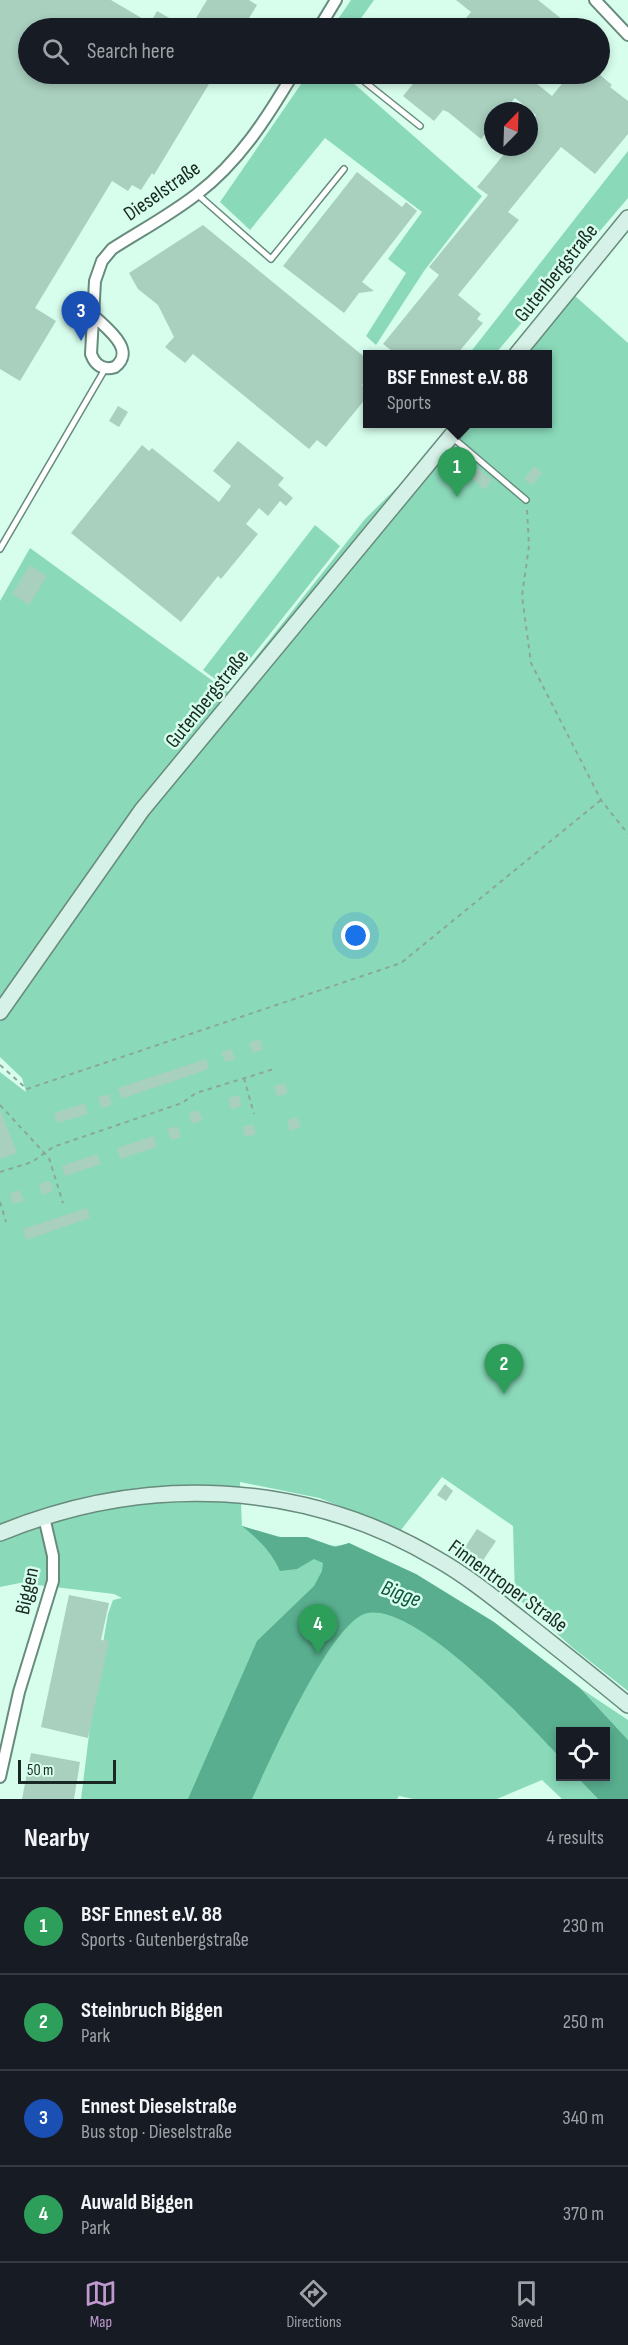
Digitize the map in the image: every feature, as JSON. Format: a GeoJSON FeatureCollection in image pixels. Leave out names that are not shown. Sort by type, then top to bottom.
{"type":"FeatureCollection","features":[{"type":"Feature","properties":{"kind":"main road","name":"Gutenbergstraße"},"geometry":{"type":"LineString","coordinates":[[520,350],[628,218]]}},
{"type":"Feature","properties":{"kind":"main road","name":"Gutenbergstraße"},"geometry":{"type":"LineString","coordinates":[[0,1012],[142,810],[456,428]]}},
{"type":"Feature","properties":{"kind":"main road","name":"Finnentroper Straße"},"geometry":{"type":"LineString","coordinates":[[0,1533],[44,1517],[109,1501],[212,1493],[278,1499],[340,1514],[390,1534],[480,1587],[628,1705]]}},
{"type":"Feature","properties":{"kind":"street"},"geometry":{"type":"LineString","coordinates":[[325,18],[336,0]]}},
{"type":"Feature","properties":{"kind":"street"},"geometry":{"type":"LineString","coordinates":[[595,0],[628,35]]}},
{"type":"Feature","properties":{"kind":"street","name":"Dieselstraße"},"geometry":{"type":"LineString","coordinates":[[105,369],[93,361],[91,354],[95,281],[102,261],[112,249],[197,194],[240,153],[268,117],[287,84]]}},
{"type":"Feature","properties":{"kind":"street"},"geometry":{"type":"LineString","coordinates":[[94,316],[123,348],[119,364],[105,369]]}},
{"type":"Feature","properties":{"kind":"street","name":"Biggen"},"geometry":{"type":"LineString","coordinates":[[0,1777],[19,1692],[53,1581],[53,1556],[44,1517]]}},
{"type":"Feature","properties":{"kind":"lane"},"geometry":{"type":"LineString","coordinates":[[368,84],[420,126]]}},
{"type":"Feature","properties":{"kind":"lane"},"geometry":{"type":"LineString","coordinates":[[197,194],[271,259],[344,169]]}},
{"type":"Feature","properties":{"kind":"lane"},"geometry":{"type":"LineString","coordinates":[[0,549],[105,369]]}},
{"type":"Feature","properties":{"kind":"lane"},"geometry":{"type":"LineString","coordinates":[[450,436],[526,500]]}},
{"type":"Feature","properties":{"kind":"path"},"geometry":{"type":"LineString","coordinates":[[526,500],[529,546],[522,596],[531,663],[601,800],[628,834]]}},
{"type":"Feature","properties":{"kind":"path"},"geometry":{"type":"LineString","coordinates":[[0,1065],[27,1089],[401,963],[601,800]]}},
{"type":"Feature","properties":{"kind":"path"},"geometry":{"type":"LineString","coordinates":[[0,1172],[32,1162],[53,1147],[182,1103],[196,1093],[274,1069]]}},
{"type":"Feature","properties":{"kind":"path"},"geometry":{"type":"LineString","coordinates":[[244,1078],[254,1114]]}},
{"type":"Feature","properties":{"kind":"path"},"geometry":{"type":"LineString","coordinates":[[0,1105],[49,1158],[63,1203]]}},
{"type":"Feature","properties":{"kind":"path"},"geometry":{"type":"LineString","coordinates":[[0,1202],[6,1222]]}},
{"type":"Feature","properties":{"kind":"shaded area"},"geometry":{"type":"Polygon","coordinates":[[[351,0],[374,0],[361,18],[339,18],[351,0]]]}},
{"type":"Feature","properties":{"kind":"shaded area"},"geometry":{"type":"Polygon","coordinates":[[[301,84],[354,84],[482,196],[424,271],[376,345],[366,336],[406,273],[388,259],[422,212],[325,138],[250,230],[220,202],[301,84]]]}},
{"type":"Feature","properties":{"kind":"shaded area"},"geometry":{"type":"Polygon","coordinates":[[[628,151],[628,198],[498,350],[472,350],[628,151]]]}},
{"type":"Feature","properties":{"kind":"shaded area"},"geometry":{"type":"Polygon","coordinates":[[[574,295],[628,343],[628,1691],[573,1648],[515,1596],[513,1526],[442,1477],[401,1530],[319,1498],[240,1482],[242,1526],[313,1544],[349,1543],[431,1585],[558,1671],[549,1746],[556,1754],[556,1781],[581,1781],[598,1799],[562,1799],[542,1780],[497,1799],[413,1799],[399,1796],[397,1799],[81,1799],[94,1695],[108,1614],[113,1600],[122,1598],[114,1594],[20,1583],[0,1587],[0,1072],[26,1092],[22,1078],[0,1057],[0,601],[30,548],[228,692],[365,519],[457,428],[552,428],[552,350],[526,350],[574,295]]]}},
{"type":"Feature","properties":{"kind":"shaded area"},"geometry":{"type":"Polygon","coordinates":[[[315,525],[340,546],[227,688],[203,670],[315,525]]]}},
{"type":"Feature","properties":{"kind":"shaded area"},"geometry":{"type":"Polygon","coordinates":[[[580,1688],[628,1720],[628,1740],[625,1737],[580,1688]]]}},
{"type":"Feature","properties":{"kind":"water","name":"Bigge"},"geometry":{"type":"Polygon","coordinates":[[[242,1526],[279,1537],[307,1537],[335,1547],[349,1543],[416,1574],[494,1622],[580,1688],[628,1740],[628,1799],[598,1799],[581,1781],[610,1781],[610,1727],[556,1727],[556,1754],[496,1692],[466,1665],[406,1622],[380,1613],[360,1616],[346,1628],[331,1648],[300,1700],[252,1799],[188,1799],[257,1641],[314,1586],[322,1571],[323,1563],[314,1559],[297,1569],[280,1571],[273,1557],[242,1526]]]}},
{"type":"Feature","properties":{"kind":"building"},"geometry":{"type":"Polygon","coordinates":[[[0,0],[111,0],[142,18],[18,18],[18,84],[209,84],[154,175],[152,173],[141,190],[132,185],[128,191],[112,181],[35,308],[56,321],[20,381],[0,369],[0,0]]]}},
{"type":"Feature","properties":{"kind":"building"},"geometry":{"type":"Polygon","coordinates":[[[207,0],[249,0],[257,5],[249,18],[196,18],[207,0]]]}},
{"type":"Feature","properties":{"kind":"building"},"geometry":{"type":"Polygon","coordinates":[[[456,0],[538,0],[560,18],[466,18],[471,12],[456,0]]]}},
{"type":"Feature","properties":{"kind":"building"},"geometry":{"type":"Polygon","coordinates":[[[157,11],[169,18],[153,18],[157,11]]]}},
{"type":"Feature","properties":{"kind":"building"},"geometry":{"type":"Polygon","coordinates":[[[610,83],[612,85],[610,87],[628,101],[628,134],[595,174],[561,147],[508,212],[519,220],[458,295],[481,314],[477,319],[483,323],[460,350],[391,350],[383,344],[439,275],[429,267],[488,195],[477,187],[503,156],[538,156],[538,102],[520,102],[515,98],[512,102],[484,102],[484,136],[481,139],[443,110],[434,121],[403,96],[413,84],[537,84],[552,96],[562,84],[610,83]]]}},
{"type":"Feature","properties":{"kind":"building"},"geometry":{"type":"Polygon","coordinates":[[[357,172],[402,207],[406,202],[417,211],[362,282],[374,291],[359,293],[344,313],[283,266],[357,172]]]}},
{"type":"Feature","properties":{"kind":"building"},"geometry":{"type":"Polygon","coordinates":[[[203,225],[363,356],[363,402],[326,447],[317,440],[309,449],[193,354],[185,363],[165,347],[174,337],[158,305],[138,289],[129,273],[203,225]]]}},
{"type":"Feature","properties":{"kind":"building"},"geometry":{"type":"Polygon","coordinates":[[[118,406],[128,412],[119,427],[109,421],[118,406]]]}},
{"type":"Feature","properties":{"kind":"building"},"geometry":{"type":"Polygon","coordinates":[[[238,441],[284,478],[278,485],[293,498],[286,506],[280,501],[268,516],[259,508],[246,524],[258,534],[221,579],[218,576],[181,622],[71,533],[142,445],[149,451],[152,448],[219,502],[231,486],[213,471],[238,441]]]}},
{"type":"Feature","properties":{"kind":"building"},"geometry":{"type":"Polygon","coordinates":[[[474,465],[492,480],[485,490],[467,474],[474,465]]]}},
{"type":"Feature","properties":{"kind":"building"},"geometry":{"type":"Polygon","coordinates":[[[534,466],[542,473],[532,485],[524,479],[534,466]]]}},
{"type":"Feature","properties":{"kind":"building"},"geometry":{"type":"Polygon","coordinates":[[[30,565],[47,576],[29,605],[12,594],[30,565]]]}},
{"type":"Feature","properties":{"kind":"building"},"geometry":{"type":"Polygon","coordinates":[[[260,1039],[263,1050],[252,1053],[249,1042],[260,1039]]]}},
{"type":"Feature","properties":{"kind":"building"},"geometry":{"type":"Polygon","coordinates":[[[232,1049],[235,1059],[225,1062],[221,1052],[232,1049]]]}},
{"type":"Feature","properties":{"kind":"building"},"geometry":{"type":"Polygon","coordinates":[[[206,1059],[209,1069],[121,1099],[118,1088],[206,1059]]]}},
{"type":"Feature","properties":{"kind":"building"},"geometry":{"type":"Polygon","coordinates":[[[284,1083],[288,1093],[277,1097],[274,1086],[284,1083]]]}},
{"type":"Feature","properties":{"kind":"building"},"geometry":{"type":"Polygon","coordinates":[[[109,1094],[112,1105],[101,1108],[98,1097],[109,1094]]]}},
{"type":"Feature","properties":{"kind":"building"},"geometry":{"type":"Polygon","coordinates":[[[239,1095],[242,1106],[231,1109],[228,1098],[239,1095]]]}},
{"type":"Feature","properties":{"kind":"building"},"geometry":{"type":"Polygon","coordinates":[[[85,1103],[88,1114],[57,1123],[54,1113],[85,1103]]]}},
{"type":"Feature","properties":{"kind":"building"},"geometry":{"type":"Polygon","coordinates":[[[0,1109],[17,1153],[0,1159],[0,1109]]]}},
{"type":"Feature","properties":{"kind":"building"},"geometry":{"type":"Polygon","coordinates":[[[199,1110],[203,1120],[192,1124],[189,1113],[199,1110]]]}},
{"type":"Feature","properties":{"kind":"building"},"geometry":{"type":"Polygon","coordinates":[[[297,1117],[301,1127],[290,1131],[287,1120],[297,1117]]]}},
{"type":"Feature","properties":{"kind":"building"},"geometry":{"type":"Polygon","coordinates":[[[253,1124],[256,1134],[245,1137],[242,1127],[253,1124]]]}},
{"type":"Feature","properties":{"kind":"building"},"geometry":{"type":"Polygon","coordinates":[[[178,1126],[181,1137],[171,1140],[167,1129],[178,1126]]]}},
{"type":"Feature","properties":{"kind":"building"},"geometry":{"type":"Polygon","coordinates":[[[154,1136],[157,1147],[120,1159],[117,1148],[154,1136]]]}},
{"type":"Feature","properties":{"kind":"building"},"geometry":{"type":"Polygon","coordinates":[[[97,1154],[101,1164],[65,1176],[62,1166],[97,1154]]]}},
{"type":"Feature","properties":{"kind":"building"},"geometry":{"type":"Polygon","coordinates":[[[50,1181],[53,1191],[42,1195],[39,1184],[50,1181]]]}},
{"type":"Feature","properties":{"kind":"building"},"geometry":{"type":"Polygon","coordinates":[[[20,1190],[24,1201],[13,1204],[10,1193],[20,1190]]]}},
{"type":"Feature","properties":{"kind":"building"},"geometry":{"type":"Polygon","coordinates":[[[87,1208],[90,1218],[26,1240],[23,1229],[87,1208]]]}},
{"type":"Feature","properties":{"kind":"building"},"geometry":{"type":"Polygon","coordinates":[[[445,1484],[453,1491],[446,1501],[437,1495],[445,1484]]]}},
{"type":"Feature","properties":{"kind":"building"},"geometry":{"type":"Polygon","coordinates":[[[477,1529],[496,1541],[480,1565],[461,1553],[477,1529]]]}},
{"type":"Feature","properties":{"kind":"building"},"geometry":{"type":"Polygon","coordinates":[[[69,1595],[109,1603],[101,1640],[109,1641],[88,1738],[41,1727],[69,1595]]]}},
{"type":"Feature","properties":{"kind":"building"},"geometry":{"type":"Polygon","coordinates":[[[31,1753],[80,1762],[74,1799],[22,1799],[31,1753]]]}},
{"type":"Feature","properties":{"kind":"place","name":"Ennest Dieselstraße"},"geometry":{"type":"Point","coordinates":[81,341]}},
{"type":"Feature","properties":{"kind":"place","name":"BSF Ennest e.V. 88"},"geometry":{"type":"Point","coordinates":[457,497]}},
{"type":"Feature","properties":{"kind":"place","name":"Steinbruch Biggen"},"geometry":{"type":"Point","coordinates":[504,1394]}},
{"type":"Feature","properties":{"kind":"place","name":"Auwald Biggen"},"geometry":{"type":"Point","coordinates":[318,1654]}}]}
